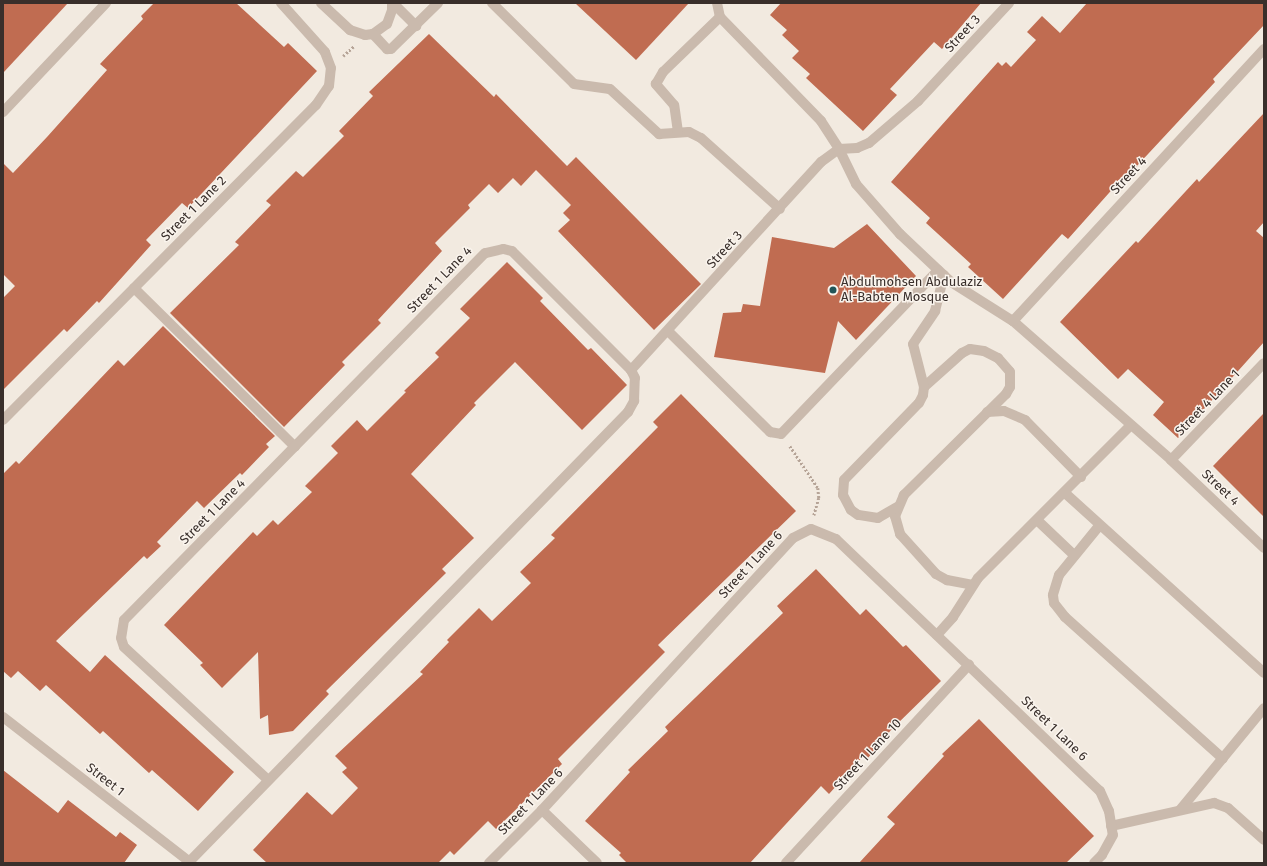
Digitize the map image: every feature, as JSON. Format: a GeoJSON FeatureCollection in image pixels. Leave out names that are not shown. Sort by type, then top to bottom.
{"type":"FeatureCollection","features":[{"type":"Feature","properties":{"kind":"street"},"geometry":{"type":"LineString","coordinates":[[3,112],[106,3]]}},
{"type":"Feature","properties":{"kind":"street"},"geometry":{"type":"LineString","coordinates":[[282,3],[326,52],[331,68]]}},
{"type":"Feature","properties":{"kind":"street"},"geometry":{"type":"LineString","coordinates":[[320,3],[350,30],[369,34],[387,49],[391,49],[438,3]]}},
{"type":"Feature","properties":{"kind":"street"},"geometry":{"type":"LineString","coordinates":[[369,34],[386,24],[392,10],[392,3]]}},
{"type":"Feature","properties":{"kind":"street"},"geometry":{"type":"LineString","coordinates":[[392,3],[416,26]]}},
{"type":"Feature","properties":{"kind":"street"},"geometry":{"type":"LineString","coordinates":[[492,3],[574,84],[582,87],[606,87],[659,134],[689,132],[701,138],[780,209]]}},
{"type":"Feature","properties":{"kind":"street"},"geometry":{"type":"LineString","coordinates":[[717,3],[720,17],[821,121],[839,150]]}},
{"type":"Feature","properties":{"kind":"street","name":"Street 3"},"geometry":{"type":"LineString","coordinates":[[632,370],[780,209],[821,162],[839,150],[857,148],[869,143],[918,101],[1009,3]]}},
{"type":"Feature","properties":{"kind":"street"},"geometry":{"type":"LineString","coordinates":[[678,132],[674,105],[656,84],[663,72],[720,17]]}},
{"type":"Feature","properties":{"kind":"street","name":"Street 4"},"geometry":{"type":"LineString","coordinates":[[1013,321],[1264,49]]}},
{"type":"Feature","properties":{"kind":"street","name":"Street 1 Lane 2"},"geometry":{"type":"LineString","coordinates":[[3,420],[316,104],[329,86],[331,68]]}},
{"type":"Feature","properties":{"kind":"street","name":"Street 4"},"geometry":{"type":"LineString","coordinates":[[839,150],[856,184],[900,234],[941,273],[1013,321],[1171,460],[1264,548]]}},
{"type":"Feature","properties":{"kind":"street","name":"Street 1 Lane 4"},"geometry":{"type":"LineString","coordinates":[[268,780],[130,654],[124,647],[121,629],[124,620],[485,253],[494,249],[512,251],[632,370]]}},
{"type":"Feature","properties":{"kind":"street"},"geometry":{"type":"LineString","coordinates":[[924,387],[913,344],[939,302],[941,273]]}},
{"type":"Feature","properties":{"kind":"street"},"geometry":{"type":"LineString","coordinates":[[668,331],[770,432],[781,434],[941,273]]}},
{"type":"Feature","properties":{"kind":"street"},"geometry":{"type":"LineString","coordinates":[[134,288],[295,447]]}},
{"type":"Feature","properties":{"kind":"street"},"geometry":{"type":"LineString","coordinates":[[970,349],[984,351],[1006,365],[1011,380],[1006,394],[987,412],[904,495],[897,507],[878,518],[858,515],[851,510],[843,495],[844,480],[919,403],[924,387],[962,353],[970,349]]}},
{"type":"Feature","properties":{"kind":"street","name":"Street 4 Lane 1"},"geometry":{"type":"LineString","coordinates":[[1171,460],[1264,363]]}},
{"type":"Feature","properties":{"kind":"street"},"geometry":{"type":"LineString","coordinates":[[190,862],[268,780],[628,412],[635,394],[635,378],[632,370]]}},
{"type":"Feature","properties":{"kind":"street"},"geometry":{"type":"LineString","coordinates":[[987,412],[1004,411],[1025,420],[1081,477]]}},
{"type":"Feature","properties":{"kind":"street"},"geometry":{"type":"LineString","coordinates":[[937,635],[953,617],[973,585],[1065,494],[1131,425]]}},
{"type":"Feature","properties":{"kind":"street"},"geometry":{"type":"LineString","coordinates":[[1065,494],[1264,673]]}},
{"type":"Feature","properties":{"kind":"street"},"geometry":{"type":"LineString","coordinates":[[897,507],[897,528],[936,574],[947,580],[973,585]]}},
{"type":"Feature","properties":{"kind":"street"},"geometry":{"type":"LineString","coordinates":[[1038,520],[1074,555]]}},
{"type":"Feature","properties":{"kind":"street"},"geometry":{"type":"LineString","coordinates":[[1099,526],[1074,555],[1055,584],[1053,595],[1059,610],[1223,759]]}},
{"type":"Feature","properties":{"kind":"street","name":"Street 1 Lane 6"},"geometry":{"type":"LineString","coordinates":[[489,863],[542,810],[793,538],[810,529],[836,539],[1100,791],[1109,811],[1112,835],[1102,855],[1094,863]]}},
{"type":"Feature","properties":{"kind":"street","name":"Street 1 Lane 10"},"geometry":{"type":"LineString","coordinates":[[786,863],[969,665]]}},
{"type":"Feature","properties":{"kind":"street"},"geometry":{"type":"LineString","coordinates":[[1180,810],[1264,708]]}},
{"type":"Feature","properties":{"kind":"street","name":"Street 1"},"geometry":{"type":"LineString","coordinates":[[3,717],[190,862]]}},
{"type":"Feature","properties":{"kind":"street"},"geometry":{"type":"LineString","coordinates":[[1111,826],[1180,810],[1221,804],[1264,840]]}},
{"type":"Feature","properties":{"kind":"street"},"geometry":{"type":"LineString","coordinates":[[542,810],[597,863]]}},
{"type":"Feature","properties":{"kind":"path"},"geometry":{"type":"LineString","coordinates":[[331,68],[369,34]]}},
{"type":"Feature","properties":{"kind":"path"},"geometry":{"type":"LineString","coordinates":[[781,434],[818,488],[819,498],[810,529]]}},
{"type":"Feature","properties":{"kind":"building"},"geometry":{"type":"Polygon","coordinates":[[[3,3],[68,3],[3,73],[3,3]]]}},
{"type":"Feature","properties":{"kind":"building"},"geometry":{"type":"Polygon","coordinates":[[[154,3],[236,3],[284,47],[288,43],[317,71],[188,208],[182,203],[146,240],[151,245],[99,303],[97,301],[67,332],[64,329],[3,390],[3,298],[15,286],[3,274],[3,163],[13,173],[47,137],[107,70],[100,64],[143,19],[141,16],[154,3]]]}},
{"type":"Feature","properties":{"kind":"building"},"geometry":{"type":"Polygon","coordinates":[[[575,3],[689,3],[636,60],[575,3]]]}},
{"type":"Feature","properties":{"kind":"building"},"geometry":{"type":"Polygon","coordinates":[[[781,3],[981,3],[942,49],[934,42],[890,89],[897,95],[863,131],[806,78],[810,74],[792,58],[799,51],[782,35],[787,30],[770,15],[781,3]]]}},
{"type":"Feature","properties":{"kind":"building"},"geometry":{"type":"Polygon","coordinates":[[[1087,3],[1264,3],[1264,25],[1213,79],[1215,82],[1135,168],[1133,166],[1068,239],[1062,234],[1003,299],[968,267],[971,264],[926,223],[930,218],[891,182],[998,62],[1002,66],[1006,62],[1011,67],[1036,40],[1027,32],[1042,16],[1060,33],[1087,3]]]}},
{"type":"Feature","properties":{"kind":"building"},"geometry":{"type":"Polygon","coordinates":[[[429,34],[494,97],[496,94],[567,166],[576,157],[701,284],[654,330],[558,231],[570,220],[563,213],[571,205],[536,170],[521,186],[513,178],[498,193],[489,184],[468,205],[470,208],[435,243],[442,251],[378,320],[381,323],[342,362],[345,365],[284,427],[170,313],[239,245],[235,242],[271,205],[266,201],[296,171],[303,177],[344,136],[339,131],[373,96],[369,92],[429,34]]]}},
{"type":"Feature","properties":{"kind":"building"},"geometry":{"type":"Polygon","coordinates":[[[1264,113],[1264,222],[1256,231],[1264,238],[1264,342],[1178,438],[1153,415],[1164,402],[1128,369],[1118,379],[1060,322],[1136,241],[1138,243],[1197,179],[1199,182],[1264,113]]]}},
{"type":"Feature","properties":{"kind":"building","name":"Abdulmohsen Abdulaziz Al-Babten Mosque"},"geometry":{"type":"Polygon","coordinates":[[[867,224],[916,276],[856,340],[838,321],[825,373],[714,357],[723,313],[741,312],[743,304],[760,306],[772,237],[834,248],[867,224]]]}},
{"type":"Feature","properties":{"kind":"building"},"geometry":{"type":"Polygon","coordinates":[[[507,262],[543,298],[540,301],[588,350],[591,348],[627,385],[582,430],[515,362],[474,403],[476,405],[411,474],[474,538],[442,569],[446,573],[326,691],[329,694],[293,731],[269,735],[268,715],[260,719],[258,652],[222,688],[200,665],[203,663],[164,625],[253,532],[257,536],[273,520],[278,525],[312,492],[305,486],[338,453],[331,446],[357,420],[367,431],[406,392],[404,391],[439,357],[435,353],[470,318],[460,309],[507,262]]]}},
{"type":"Feature","properties":{"kind":"building"},"geometry":{"type":"Polygon","coordinates":[[[163,326],[275,436],[266,444],[269,447],[242,475],[240,473],[204,508],[197,501],[157,542],[161,546],[147,559],[144,556],[56,641],[90,672],[105,655],[234,772],[198,811],[152,770],[149,773],[103,731],[100,734],[46,685],[40,691],[18,671],[11,678],[3,671],[3,474],[16,461],[19,464],[118,360],[124,366],[163,326]]]}},
{"type":"Feature","properties":{"kind":"building"},"geometry":{"type":"Polygon","coordinates":[[[681,394],[796,511],[658,645],[665,652],[558,759],[562,764],[496,829],[488,821],[454,855],[450,851],[438,863],[267,863],[253,850],[307,792],[332,815],[358,788],[342,772],[347,768],[335,756],[423,674],[420,672],[449,642],[447,640],[479,608],[492,621],[531,583],[520,572],[555,538],[551,535],[658,427],[653,422],[681,394]]]}},
{"type":"Feature","properties":{"kind":"building"},"geometry":{"type":"Polygon","coordinates":[[[1264,413],[1264,517],[1213,466],[1264,413]]]}},
{"type":"Feature","properties":{"kind":"building"},"geometry":{"type":"Polygon","coordinates":[[[816,569],[860,615],[866,609],[903,647],[906,645],[941,681],[891,730],[868,758],[864,755],[829,794],[821,786],[750,863],[627,863],[619,855],[621,853],[585,821],[630,772],[628,770],[668,731],[665,727],[783,613],[777,606],[816,569]]]}},
{"type":"Feature","properties":{"kind":"building"},"geometry":{"type":"Polygon","coordinates":[[[979,719],[1094,836],[1066,863],[859,863],[895,824],[887,817],[944,756],[942,754],[979,719]]]}},
{"type":"Feature","properties":{"kind":"building"},"geometry":{"type":"Polygon","coordinates":[[[3,770],[58,813],[68,800],[116,837],[120,832],[137,845],[124,863],[3,863],[3,770]]]}},
{"type":"Feature","properties":{"kind":"place","name":"Abdulmohsen Abdulaziz Al-Babten Mosque"},"geometry":{"type":"Point","coordinates":[833,290]}}]}
